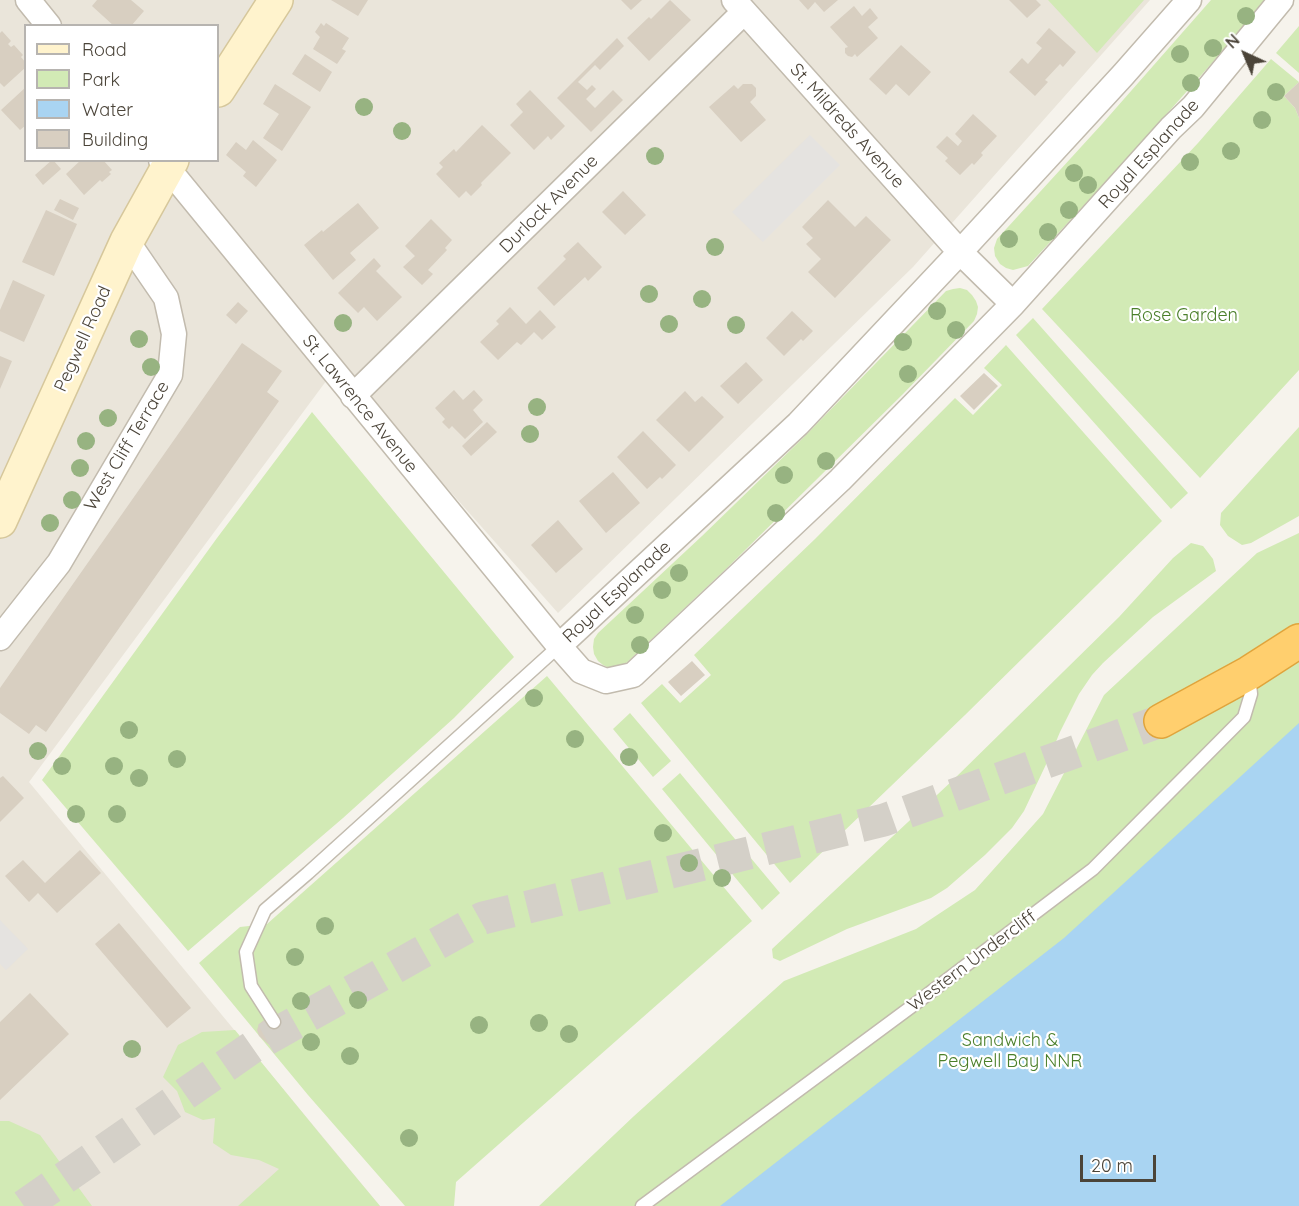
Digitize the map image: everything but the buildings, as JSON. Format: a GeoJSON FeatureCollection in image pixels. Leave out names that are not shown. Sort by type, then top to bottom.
{"type":"FeatureCollection","features":[{"type":"Feature","properties":{"kind":"highway"},"geometry":{"type":"LineString","coordinates":[[1161,721],[1249,674],[1299,641]]}},
{"type":"Feature","properties":{"kind":"street"},"geometry":{"type":"LineString","coordinates":[[28,0],[47,24]]}},
{"type":"Feature","properties":{"kind":"street"},"geometry":{"type":"LineString","coordinates":[[219,88],[276,0]]}},
{"type":"Feature","properties":{"kind":"street","name":"Royal Esplanade"},"geometry":{"type":"LineString","coordinates":[[1189,0],[960,252],[798,424],[559,646],[581,671],[606,681],[633,675],[840,480],[1013,304],[1171,128],[1193,107],[1281,0]]}},
{"type":"Feature","properties":{"kind":"street","name":"St. Mildreds Avenue"},"geometry":{"type":"LineString","coordinates":[[739,6],[960,252]]}},
{"type":"Feature","properties":{"kind":"street","name":"Durlock Avenue"},"geometry":{"type":"LineString","coordinates":[[353,396],[739,6]]}},
{"type":"Feature","properties":{"kind":"street","name":"St. Lawrence Avenue"},"geometry":{"type":"LineString","coordinates":[[167,163],[353,396],[559,646]]}},
{"type":"Feature","properties":{"kind":"street","name":"Pegwell Road"},"geometry":{"type":"LineString","coordinates":[[0,521],[127,241],[167,163]]}},
{"type":"Feature","properties":{"kind":"street","name":"West Cliff Terrace"},"geometry":{"type":"LineString","coordinates":[[0,638],[59,563],[170,375],[174,334],[166,298],[127,241]]}},
{"type":"Feature","properties":{"kind":"street"},"geometry":{"type":"LineString","coordinates":[[960,252],[1013,304]]}},
{"type":"Feature","properties":{"kind":"lane"},"geometry":{"type":"LineString","coordinates":[[274,1022],[251,987],[246,952],[265,910],[559,646]]}},
{"type":"Feature","properties":{"kind":"lane","name":"Western Undercliff"},"geometry":{"type":"LineString","coordinates":[[642,1206],[1093,869],[1244,717],[1251,694],[1249,674]]}},
{"type":"Feature","properties":{"kind":"shaded area"},"geometry":{"type":"Polygon","coordinates":[[[0,0],[1150,0],[913,267],[558,613],[338,365],[29,782],[380,1206],[0,1206],[0,0]]]}},
{"type":"Feature","properties":{"kind":"shaded area"},"geometry":{"type":"Polygon","coordinates":[[[810,135],[840,165],[763,242],[732,212],[810,135]]]}},
{"type":"Feature","properties":{"kind":"shaded area"},"geometry":{"type":"Polygon","coordinates":[[[0,920],[28,949],[6,970],[0,964],[0,920]]]}},
{"type":"Feature","properties":{"kind":"green space"},"geometry":{"type":"Polygon","coordinates":[[[1048,0],[1144,0],[1097,53],[1048,0]]]}},
{"type":"Feature","properties":{"kind":"green space"},"geometry":{"type":"Polygon","coordinates":[[[1211,0],[1268,0],[1028,266],[1013,270],[1000,264],[995,256],[994,248],[997,239],[1211,0]]]}},
{"type":"Feature","properties":{"kind":"green space"},"geometry":{"type":"Polygon","coordinates":[[[1299,26],[1299,73],[1276,53],[1299,26]]]}},
{"type":"Feature","properties":{"kind":"green space","name":"Rose Garden"},"geometry":{"type":"Polygon","coordinates":[[[1271,59],[1299,82],[1284,96],[1295,108],[1299,118],[1299,370],[1200,478],[1042,309],[1198,143],[1271,59]]]}},
{"type":"Feature","properties":{"kind":"green space"},"geometry":{"type":"Polygon","coordinates":[[[960,288],[967,290],[976,301],[978,307],[974,321],[727,568],[622,667],[609,668],[598,661],[593,647],[598,633],[804,437],[946,291],[960,288]]]}},
{"type":"Feature","properties":{"kind":"green space"},"geometry":{"type":"Polygon","coordinates":[[[1033,318],[1188,493],[1171,509],[1016,335],[1033,318]]]}},
{"type":"Feature","properties":{"kind":"green space"},"geometry":{"type":"Polygon","coordinates":[[[1006,345],[1162,521],[790,883],[641,703],[662,684],[680,703],[711,675],[694,655],[815,539],[955,398],[973,415],[1002,385],[984,368],[1006,345]]]}},
{"type":"Feature","properties":{"kind":"green space"},"geometry":{"type":"Polygon","coordinates":[[[312,412],[514,657],[454,718],[343,818],[188,951],[42,780],[217,538],[312,412]]]}},
{"type":"Feature","properties":{"kind":"green space"},"geometry":{"type":"Polygon","coordinates":[[[1299,427],[1299,516],[1251,543],[1242,545],[1228,536],[1220,525],[1221,513],[1299,427]]]}},
{"type":"Feature","properties":{"kind":"green space","name":"Sandwich & Pegwell Bay NNR"},"geometry":{"type":"Polygon","coordinates":[[[1299,533],[1299,954],[1085,1206],[539,1206],[634,1116],[784,981],[916,929],[975,890],[1043,814],[1104,695],[1257,553],[1299,533]]]}},
{"type":"Feature","properties":{"kind":"green space"},"geometry":{"type":"Polygon","coordinates":[[[1191,543],[1203,546],[1213,559],[1216,571],[1153,617],[1092,675],[1079,694],[1060,732],[1024,811],[1012,828],[985,855],[947,888],[931,898],[847,929],[780,961],[773,958],[772,949],[953,780],[1119,617],[1173,558],[1191,543]]]}},
{"type":"Feature","properties":{"kind":"green space"},"geometry":{"type":"Polygon","coordinates":[[[547,676],[752,921],[456,1182],[454,1206],[405,1206],[308,1095],[199,963],[240,927],[267,924],[547,676]]]}},
{"type":"Feature","properties":{"kind":"green space"},"geometry":{"type":"Polygon","coordinates":[[[630,713],[671,761],[653,777],[613,729],[630,713]]]}},
{"type":"Feature","properties":{"kind":"green space"},"geometry":{"type":"Polygon","coordinates":[[[680,773],[780,893],[762,910],[662,789],[680,773]]]}},
{"type":"Feature","properties":{"kind":"green space"},"geometry":{"type":"Polygon","coordinates":[[[235,1030],[380,1206],[238,1206],[279,1169],[259,1160],[231,1155],[213,1143],[215,1118],[203,1120],[185,1112],[177,1091],[163,1077],[178,1045],[202,1032],[235,1030]]]}},
{"type":"Feature","properties":{"kind":"green space"},"geometry":{"type":"Polygon","coordinates":[[[0,1121],[9,1121],[40,1135],[92,1206],[0,1206],[0,1121]]]}},
{"type":"Feature","properties":{"kind":"water"},"geometry":{"type":"Polygon","coordinates":[[[1299,723],[1299,1206],[720,1206],[1064,938],[1299,723]]]}},
{"type":"Feature","properties":{"kind":"tunnel"},"geometry":{"type":"LineString","coordinates":[[24,1206],[254,1046],[483,918],[884,820],[1161,721]]}}]}
